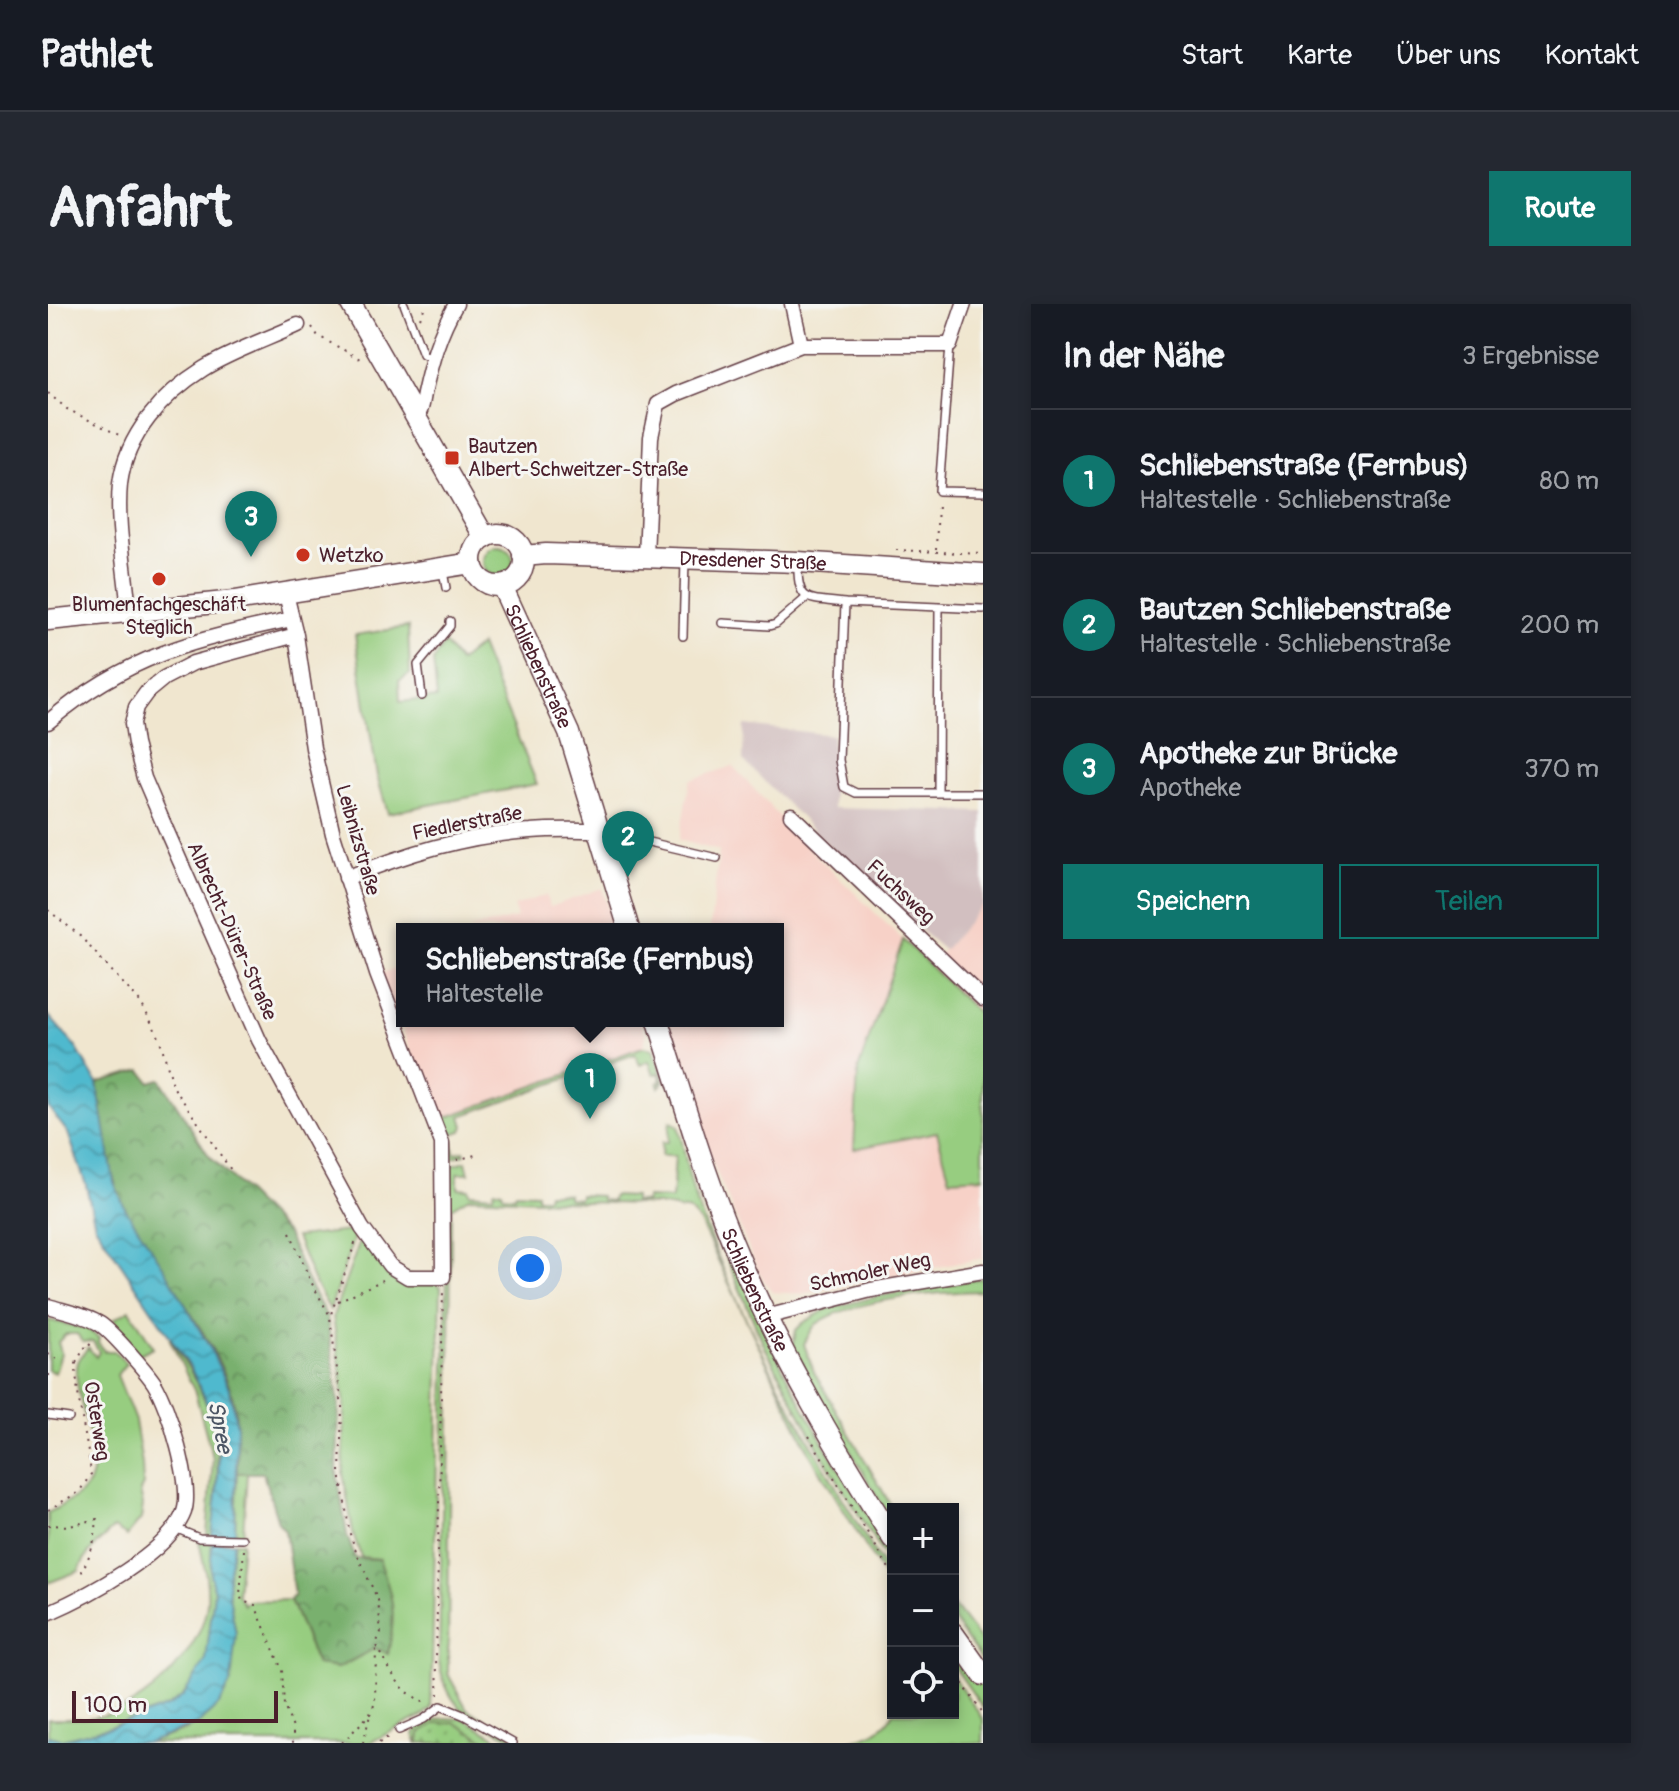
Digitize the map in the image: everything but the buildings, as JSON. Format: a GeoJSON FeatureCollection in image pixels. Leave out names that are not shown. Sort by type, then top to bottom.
{"type":"FeatureCollection","features":[{"type":"Feature","properties":{"kind":"main road"},"geometry":{"type":"LineString","coordinates":[[351,304],[485,538]]}},
{"type":"Feature","properties":{"kind":"main road"},"geometry":{"type":"LineString","coordinates":[[493,535],[509,537],[521,548],[523,556],[521,572],[502,586],[486,583],[479,578],[472,563],[475,549],[485,538],[493,535]]}},
{"type":"Feature","properties":{"kind":"main road","name":"Dresdener Straße"},"geometry":{"type":"LineString","coordinates":[[523,556],[798,562],[983,574]]}},
{"type":"Feature","properties":{"kind":"main road"},"geometry":{"type":"LineString","coordinates":[[48,620],[444,579],[472,563]]}},
{"type":"Feature","properties":{"kind":"main road","name":"Schliebenstraße"},"geometry":{"type":"LineString","coordinates":[[502,586],[569,733],[627,923]]}},
{"type":"Feature","properties":{"kind":"main road","name":"Schliebenstraße"},"geometry":{"type":"LineString","coordinates":[[660,1027],[722,1213],[766,1317],[823,1425],[887,1529]]}},
{"type":"Feature","properties":{"kind":"main road"},"geometry":{"type":"LineString","coordinates":[[959,1641],[983,1675]]}},
{"type":"Feature","properties":{"kind":"street"},"geometry":{"type":"LineString","coordinates":[[415,417],[421,410],[441,329],[456,304]]}},
{"type":"Feature","properties":{"kind":"street"},"geometry":{"type":"LineString","coordinates":[[792,304],[801,345]]}},
{"type":"Feature","properties":{"kind":"street"},"geometry":{"type":"LineString","coordinates":[[646,557],[651,437],[658,404],[801,345],[950,345],[964,304]]}},
{"type":"Feature","properties":{"kind":"street"},"geometry":{"type":"LineString","coordinates":[[129,613],[120,486],[133,441],[156,408],[205,368],[303,323]]}},
{"type":"Feature","properties":{"kind":"street","name":"Leibnizstraße"},"geometry":{"type":"LineString","coordinates":[[286,594],[296,635],[313,748],[333,834],[377,974],[396,1022]]}},
{"type":"Feature","properties":{"kind":"street"},"geometry":{"type":"LineString","coordinates":[[48,722],[121,669],[174,647],[292,619]]}},
{"type":"Feature","properties":{"kind":"street","name":"Albrecht-Dürer-Straße"},"geometry":{"type":"LineString","coordinates":[[296,635],[193,663],[164,678],[147,692],[136,707],[132,724],[144,778],[247,1014],[362,1228],[390,1266],[403,1274]]}},
{"type":"Feature","properties":{"kind":"street","name":"Fuchsweg"},"geometry":{"type":"LineString","coordinates":[[791,815],[983,999]]}},
{"type":"Feature","properties":{"kind":"street","name":"Fiedlerstraße"},"geometry":{"type":"LineString","coordinates":[[346,878],[433,847],[488,835],[533,830],[599,830]]}},
{"type":"Feature","properties":{"kind":"street","name":"Leibnizstraße"},"geometry":{"type":"LineString","coordinates":[[398,1027],[442,1143],[443,1277]]}},
{"type":"Feature","properties":{"kind":"street","name":"Schmoler Weg"},"geometry":{"type":"LineString","coordinates":[[766,1317],[871,1290],[983,1271]]}},
{"type":"Feature","properties":{"kind":"street"},"geometry":{"type":"LineString","coordinates":[[403,1274],[416,1278],[443,1277]]}},
{"type":"Feature","properties":{"kind":"street"},"geometry":{"type":"LineString","coordinates":[[48,1306],[100,1324],[154,1383],[166,1410],[187,1493],[184,1512],[174,1528],[122,1575],[48,1613]]}},
{"type":"Feature","properties":{"kind":"lane"},"geometry":{"type":"LineString","coordinates":[[404,304],[423,354],[432,359]]}},
{"type":"Feature","properties":{"kind":"lane"},"geometry":{"type":"LineString","coordinates":[[950,345],[939,491],[983,492]]}},
{"type":"Feature","properties":{"kind":"lane"},"geometry":{"type":"LineString","coordinates":[[683,636],[685,558]]}},
{"type":"Feature","properties":{"kind":"lane"},"geometry":{"type":"LineString","coordinates":[[798,562],[798,582],[806,598],[845,603],[983,609]]}},
{"type":"Feature","properties":{"kind":"lane"},"geometry":{"type":"LineString","coordinates":[[723,623],[776,624],[806,598]]}},
{"type":"Feature","properties":{"kind":"lane"},"geometry":{"type":"LineString","coordinates":[[845,603],[839,760],[844,787],[856,793],[983,793]]}},
{"type":"Feature","properties":{"kind":"lane"},"geometry":{"type":"LineString","coordinates":[[938,793],[939,607]]}},
{"type":"Feature","properties":{"kind":"lane"},"geometry":{"type":"LineString","coordinates":[[422,696],[418,665],[450,626],[450,621]]}},
{"type":"Feature","properties":{"kind":"lane"},"geometry":{"type":"LineString","coordinates":[[599,830],[717,858]]}},
{"type":"Feature","properties":{"kind":"lane"},"geometry":{"type":"LineString","coordinates":[[48,1415],[69,1418]]}},
{"type":"Feature","properties":{"kind":"lane"},"geometry":{"type":"LineString","coordinates":[[174,1528],[199,1538],[243,1539]]}},
{"type":"Feature","properties":{"kind":"lane"},"geometry":{"type":"LineString","coordinates":[[399,1730],[424,1719],[441,1706],[513,1743]]}},
{"type":"Feature","properties":{"kind":"path"},"geometry":{"type":"LineString","coordinates":[[303,323],[318,336],[360,360]]}},
{"type":"Feature","properties":{"kind":"path"},"geometry":{"type":"LineString","coordinates":[[48,393],[80,416],[133,441]]}},
{"type":"Feature","properties":{"kind":"path"},"geometry":{"type":"LineString","coordinates":[[939,491],[936,551],[983,554]]}},
{"type":"Feature","properties":{"kind":"path"},"geometry":{"type":"LineString","coordinates":[[48,910],[79,935],[141,1003],[149,1015],[174,1088],[231,1170]]}},
{"type":"Feature","properties":{"kind":"path"},"geometry":{"type":"LineString","coordinates":[[155,1056],[161,1048]]}},
{"type":"Feature","properties":{"kind":"path"},"geometry":{"type":"LineString","coordinates":[[442,1164],[475,1155]]}},
{"type":"Feature","properties":{"kind":"path"},"geometry":{"type":"LineString","coordinates":[[330,1317],[362,1228]]}},
{"type":"Feature","properties":{"kind":"path"},"geometry":{"type":"LineString","coordinates":[[290,1232],[330,1317],[342,1407],[340,1473],[350,1534],[378,1600],[381,1632],[376,1644],[375,1703],[363,1743]]}},
{"type":"Feature","properties":{"kind":"path"},"geometry":{"type":"LineString","coordinates":[[335,1302],[403,1274]]}},
{"type":"Feature","properties":{"kind":"path"},"geometry":{"type":"LineString","coordinates":[[376,1644],[400,1688],[413,1698],[441,1706],[436,1661],[443,1277]]}},
{"type":"Feature","properties":{"kind":"path","name":"Osterweg"},"geometry":{"type":"LineString","coordinates":[[48,1510],[79,1492],[91,1474],[74,1363],[88,1343],[93,1348]]}},
{"type":"Feature","properties":{"kind":"path"},"geometry":{"type":"LineString","coordinates":[[48,1354],[59,1360]]}},
{"type":"Feature","properties":{"kind":"path"},"geometry":{"type":"LineString","coordinates":[[48,1525],[70,1526],[97,1519],[94,1550],[85,1560],[82,1571],[92,1593]]}},
{"type":"Feature","properties":{"kind":"path"},"geometry":{"type":"LineString","coordinates":[[243,1539],[240,1594],[242,1601],[255,1605],[282,1670],[284,1706],[293,1728],[293,1743]]}},
{"type":"Feature","properties":{"kind":"path"},"geometry":{"type":"LineString","coordinates":[[959,1679],[983,1713]]}},
{"type":"Feature","properties":{"kind":"path"},"geometry":{"type":"LineString","coordinates":[[342,1743],[370,1714]]}},
{"type":"Feature","properties":{"kind":"path"},"geometry":{"type":"LineString","coordinates":[[379,1743],[399,1730]]}},
{"type":"Feature","properties":{"kind":"shaded area"},"geometry":{"type":"Polygon","coordinates":[[[744,725],[832,735],[833,808],[983,812],[983,904],[944,950],[882,898],[743,760],[744,725]]]}},
{"type":"Feature","properties":{"kind":"shaded area"},"geometry":{"type":"Polygon","coordinates":[[[733,766],[806,846],[930,966],[983,904],[983,1258],[802,1294],[772,1292],[759,1273],[704,1142],[671,1027],[784,1027],[784,923],[711,923],[719,851],[679,840],[690,780],[733,766]]]}},
{"type":"Feature","properties":{"kind":"shaded area"},"geometry":{"type":"Polygon","coordinates":[[[602,888],[612,923],[495,923],[517,918],[514,906],[546,895],[550,907],[602,888]]]}},
{"type":"Feature","properties":{"kind":"shaded area"},"geometry":{"type":"Polygon","coordinates":[[[396,968],[396,1014],[380,974],[396,968]]]}},
{"type":"Feature","properties":{"kind":"shaded area"},"geometry":{"type":"Polygon","coordinates":[[[401,1027],[643,1027],[646,1036],[643,1047],[439,1120],[401,1027]]]}},
{"type":"Feature","properties":{"kind":"green space"},"geometry":{"type":"Polygon","coordinates":[[[498,546],[509,550],[513,561],[509,572],[498,576],[487,572],[483,561],[487,550],[498,546]]]}},
{"type":"Feature","properties":{"kind":"green space"},"geometry":{"type":"Polygon","coordinates":[[[408,627],[410,674],[399,681],[400,702],[437,698],[433,661],[444,644],[459,662],[480,645],[537,784],[388,813],[377,776],[355,635],[408,627]]]}},
{"type":"Feature","properties":{"kind":"green space"},"geometry":{"type":"Polygon","coordinates":[[[903,940],[983,1018],[983,1177],[950,1179],[937,1132],[854,1149],[858,1070],[903,940]]]}},
{"type":"Feature","properties":{"kind":"green space"},"geometry":{"type":"Polygon","coordinates":[[[643,1047],[653,1049],[664,1081],[659,1087],[658,1083],[662,1081],[659,1073],[654,1074],[649,1061],[640,1065],[635,1054],[461,1116],[462,1131],[451,1134],[454,1153],[464,1151],[465,1154],[448,1159],[439,1120],[643,1047]]]}},
{"type":"Feature","properties":{"kind":"green space"},"geometry":{"type":"Polygon","coordinates":[[[141,1070],[150,1082],[160,1079],[209,1156],[287,1234],[327,1317],[339,1406],[337,1473],[347,1535],[355,1558],[379,1559],[384,1572],[393,1615],[388,1653],[375,1648],[338,1668],[317,1665],[290,1600],[294,1595],[285,1531],[278,1522],[263,1473],[237,1473],[233,1398],[220,1364],[137,1231],[114,1178],[106,1147],[97,1083],[141,1070]]]}},
{"type":"Feature","properties":{"kind":"green space"},"geometry":{"type":"Polygon","coordinates":[[[670,1121],[678,1126],[695,1197],[735,1297],[700,1222],[690,1211],[658,1205],[469,1197],[451,1208],[448,1674],[467,1709],[526,1743],[520,1743],[478,1721],[457,1705],[439,1662],[449,1166],[466,1161],[469,1173],[458,1173],[458,1188],[469,1189],[470,1193],[493,1195],[494,1190],[514,1196],[515,1192],[537,1193],[537,1197],[547,1197],[548,1193],[568,1194],[568,1198],[601,1196],[601,1200],[612,1201],[613,1196],[634,1197],[634,1202],[646,1202],[647,1198],[672,1199],[675,1156],[661,1156],[662,1142],[668,1142],[670,1121]]]}},
{"type":"Feature","properties":{"kind":"green space"},"geometry":{"type":"Polygon","coordinates":[[[694,1160],[783,1369],[826,1448],[887,1545],[887,1561],[820,1451],[765,1347],[701,1200],[694,1177],[694,1160]]]}},
{"type":"Feature","properties":{"kind":"green space"},"geometry":{"type":"Polygon","coordinates":[[[349,1231],[354,1237],[330,1310],[312,1278],[296,1237],[349,1231]]]}},
{"type":"Feature","properties":{"kind":"green space"},"geometry":{"type":"Polygon","coordinates":[[[362,1235],[388,1269],[441,1287],[431,1708],[422,1716],[369,1743],[147,1743],[187,1730],[236,1634],[228,1576],[234,1542],[242,1542],[237,1594],[244,1605],[248,1601],[290,1600],[317,1665],[338,1668],[375,1648],[388,1653],[380,1559],[361,1557],[353,1533],[343,1473],[345,1407],[333,1316],[362,1235]]]}},
{"type":"Feature","properties":{"kind":"green space"},"geometry":{"type":"Polygon","coordinates":[[[983,1278],[983,1291],[898,1298],[834,1315],[816,1325],[804,1344],[814,1372],[890,1503],[887,1503],[887,1514],[793,1347],[796,1330],[803,1323],[827,1309],[983,1278]]]}},
{"type":"Feature","properties":{"kind":"green space"},"geometry":{"type":"Polygon","coordinates":[[[130,1310],[153,1347],[138,1355],[114,1319],[130,1310]]]}},
{"type":"Feature","properties":{"kind":"green space"},"geometry":{"type":"Polygon","coordinates":[[[48,1320],[87,1329],[99,1338],[104,1351],[114,1351],[126,1363],[117,1375],[135,1421],[142,1464],[143,1485],[140,1491],[143,1505],[141,1519],[127,1536],[114,1528],[89,1552],[79,1571],[48,1583],[48,1513],[80,1494],[90,1481],[92,1448],[79,1394],[78,1362],[88,1347],[96,1357],[99,1352],[93,1341],[83,1342],[77,1334],[66,1334],[58,1342],[61,1353],[55,1373],[48,1370],[48,1320]]]}},
{"type":"Feature","properties":{"kind":"green space"},"geometry":{"type":"Polygon","coordinates":[[[169,1338],[199,1388],[214,1431],[217,1477],[212,1535],[207,1535],[213,1459],[195,1392],[169,1338]]]}},
{"type":"Feature","properties":{"kind":"green space"},"geometry":{"type":"Polygon","coordinates":[[[760,1348],[887,1574],[887,1582],[811,1456],[760,1348]]]}},
{"type":"Feature","properties":{"kind":"green space"},"geometry":{"type":"Polygon","coordinates":[[[237,1473],[247,1473],[243,1535],[235,1535],[237,1473]]]}},
{"type":"Feature","properties":{"kind":"green space"},"geometry":{"type":"Polygon","coordinates":[[[199,1541],[212,1542],[210,1574],[214,1592],[206,1661],[183,1696],[169,1706],[110,1727],[62,1739],[48,1736],[48,1719],[98,1716],[130,1705],[161,1683],[187,1653],[204,1619],[207,1603],[199,1541]]]}},
{"type":"Feature","properties":{"kind":"green space"},"geometry":{"type":"Polygon","coordinates":[[[959,1613],[983,1644],[983,1662],[959,1628],[959,1613]]]}},
{"type":"Feature","properties":{"kind":"green space"},"geometry":{"type":"Polygon","coordinates":[[[959,1655],[983,1687],[983,1708],[959,1674],[959,1655]]]}},
{"type":"Feature","properties":{"kind":"green space"},"geometry":{"type":"Polygon","coordinates":[[[959,1685],[983,1719],[983,1743],[845,1743],[866,1736],[889,1719],[959,1719],[959,1685]]]}},
{"type":"Feature","properties":{"kind":"green space"},"geometry":{"type":"Polygon","coordinates":[[[445,1718],[465,1719],[506,1743],[493,1742],[456,1725],[446,1724],[421,1732],[417,1743],[414,1734],[420,1726],[445,1718]]]}},
{"type":"Feature","properties":{"kind":"green space"},"geometry":{"type":"Polygon","coordinates":[[[454,1722],[489,1743],[419,1743],[420,1733],[436,1723],[454,1722]]]}},
{"type":"Feature","properties":{"kind":"water","name":"Spree"},"geometry":{"type":"Polygon","coordinates":[[[48,1015],[76,1047],[97,1083],[114,1182],[125,1208],[165,1269],[230,1390],[237,1427],[235,1535],[212,1535],[219,1454],[216,1431],[204,1396],[190,1367],[95,1225],[86,1185],[68,1133],[48,1107],[48,1015]]]}},
{"type":"Feature","properties":{"kind":"water"},"geometry":{"type":"Polygon","coordinates":[[[212,1542],[234,1542],[228,1576],[236,1634],[231,1682],[220,1704],[198,1724],[147,1743],[48,1743],[48,1736],[62,1739],[110,1727],[169,1706],[183,1696],[206,1660],[214,1592],[210,1574],[212,1542]]]}},
{"type":"Feature","properties":{"kind":"place","name":"Bautzen Albert-Schweitzer-Straße"},"geometry":{"type":"Point","coordinates":[452,458]}},
{"type":"Feature","properties":{"kind":"place","name":"Wetzko"},"geometry":{"type":"Point","coordinates":[303,555]}},
{"type":"Feature","properties":{"kind":"place","name":"Apotheke zur Brücke"},"geometry":{"type":"Point","coordinates":[251,557]}},
{"type":"Feature","properties":{"kind":"place","name":"Blumenfachgeschäft Steglich"},"geometry":{"type":"Point","coordinates":[159,579]}},
{"type":"Feature","properties":{"kind":"place","name":"Bautzen Schliebenstraße"},"geometry":{"type":"Point","coordinates":[628,877]}},
{"type":"Feature","properties":{"kind":"place","name":"Schliebenstraße (Fernbus)"},"geometry":{"type":"Point","coordinates":[590,1119]}}]}
